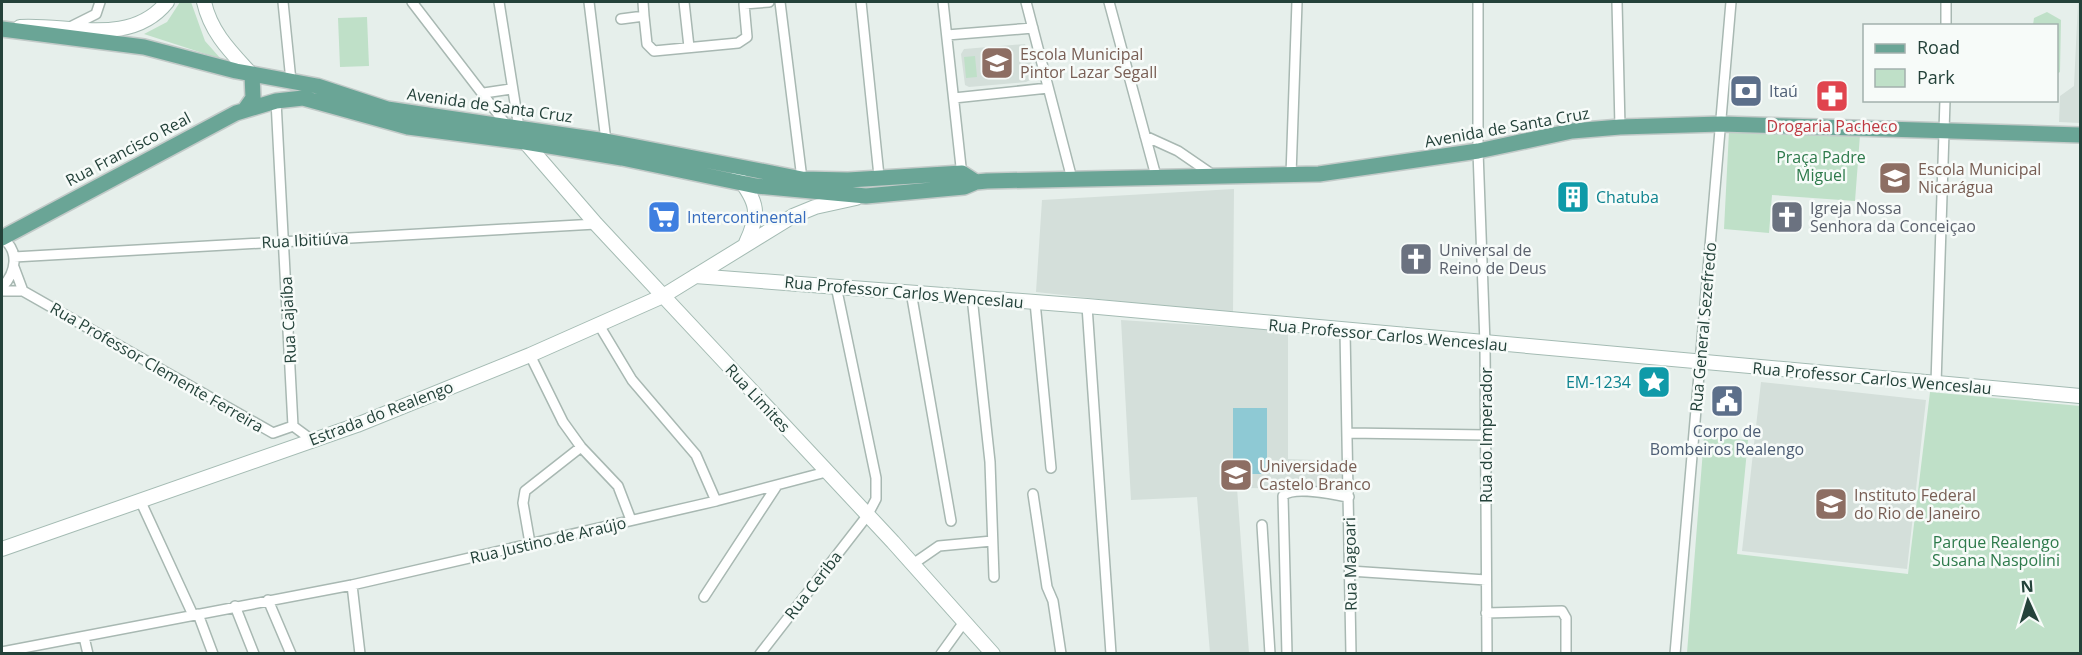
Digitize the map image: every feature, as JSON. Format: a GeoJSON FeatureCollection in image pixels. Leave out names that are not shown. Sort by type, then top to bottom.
{"type":"FeatureCollection","features":[{"type":"Feature","properties":{"kind":"main road","name":"Avenida de Santa Cruz"},"geometry":{"type":"LineString","coordinates":[[5,29],[144,47],[252,75],[317,86],[387,109],[517,132],[743,184],[866,196],[967,181]]}},
{"type":"Feature","properties":{"kind":"main road"},"geometry":{"type":"LineString","coordinates":[[252,75],[252,107]]}},
{"type":"Feature","properties":{"kind":"main road","name":"Avenida de Santa Cruz"},"geometry":{"type":"LineString","coordinates":[[276,101],[303,98],[408,127],[517,132],[606,141],[728,166],[802,178],[848,180],[879,176],[967,181],[1291,175],[1348,171],[1478,151],[1572,131],[1721,124],[2080,135]]}},
{"type":"Feature","properties":{"kind":"main road","name":"Rua Francisco Real"},"geometry":{"type":"LineString","coordinates":[[2,238],[252,107],[276,101]]}},
{"type":"Feature","properties":{"kind":"street"},"geometry":{"type":"LineString","coordinates":[[5,29],[36,26],[105,31],[124,29],[149,19],[167,2]]}},
{"type":"Feature","properties":{"kind":"street"},"geometry":{"type":"LineString","coordinates":[[204,2],[217,36],[252,75]]}},
{"type":"Feature","properties":{"kind":"street"},"geometry":{"type":"LineString","coordinates":[[283,2],[291,81]]}},
{"type":"Feature","properties":{"kind":"street","name":"Rua Limites"},"geometry":{"type":"LineString","coordinates":[[412,2],[484,93],[596,224],[913,564],[993,654]]}},
{"type":"Feature","properties":{"kind":"street"},"geometry":{"type":"LineString","coordinates":[[499,2],[517,132]]}},
{"type":"Feature","properties":{"kind":"street"},"geometry":{"type":"LineString","coordinates":[[589,2],[606,141]]}},
{"type":"Feature","properties":{"kind":"street"},"geometry":{"type":"LineString","coordinates":[[643,2],[651,50],[746,40],[743,3],[770,2]]}},
{"type":"Feature","properties":{"kind":"street"},"geometry":{"type":"LineString","coordinates":[[684,2],[689,47]]}},
{"type":"Feature","properties":{"kind":"street"},"geometry":{"type":"LineString","coordinates":[[780,2],[802,178]]}},
{"type":"Feature","properties":{"kind":"street"},"geometry":{"type":"LineString","coordinates":[[861,2],[879,176]]}},
{"type":"Feature","properties":{"kind":"street"},"geometry":{"type":"LineString","coordinates":[[943,2],[954,98],[967,181]]}},
{"type":"Feature","properties":{"kind":"street"},"geometry":{"type":"LineString","coordinates":[[1026,2],[1072,180]]}},
{"type":"Feature","properties":{"kind":"street"},"geometry":{"type":"LineString","coordinates":[[1109,2],[1156,176]]}},
{"type":"Feature","properties":{"kind":"street"},"geometry":{"type":"LineString","coordinates":[[1291,175],[1297,2]]}},
{"type":"Feature","properties":{"kind":"street","name":"Rua do Imperador"},"geometry":{"type":"LineString","coordinates":[[1478,2],[1478,151],[1485,344],[1487,654]]}},
{"type":"Feature","properties":{"kind":"street"},"geometry":{"type":"LineString","coordinates":[[1617,2],[1620,128]]}},
{"type":"Feature","properties":{"kind":"street","name":"Rua General Sezefredo"},"geometry":{"type":"LineString","coordinates":[[1675,654],[1731,2]]}},
{"type":"Feature","properties":{"kind":"street"},"geometry":{"type":"LineString","coordinates":[[1946,2],[1946,24]]}},
{"type":"Feature","properties":{"kind":"street"},"geometry":{"type":"LineString","coordinates":[[69,27],[90,19],[100,4]]}},
{"type":"Feature","properties":{"kind":"street"},"geometry":{"type":"LineString","coordinates":[[621,19],[644,16]]}},
{"type":"Feature","properties":{"kind":"street"},"geometry":{"type":"LineString","coordinates":[[947,35],[1033,28]]}},
{"type":"Feature","properties":{"kind":"street"},"geometry":{"type":"LineString","coordinates":[[484,93],[511,88]]}},
{"type":"Feature","properties":{"kind":"street"},"geometry":{"type":"LineString","coordinates":[[954,98],[1048,88]]}},
{"type":"Feature","properties":{"kind":"street","name":"Rua Cajaíba"},"geometry":{"type":"LineString","coordinates":[[276,101],[294,426]]}},
{"type":"Feature","properties":{"kind":"street"},"geometry":{"type":"LineString","coordinates":[[1936,384],[1945,102]]}},
{"type":"Feature","properties":{"kind":"street"},"geometry":{"type":"LineString","coordinates":[[252,107],[277,119]]}},
{"type":"Feature","properties":{"kind":"street"},"geometry":{"type":"LineString","coordinates":[[1145,136],[1178,151],[1215,176]]}},
{"type":"Feature","properties":{"kind":"street"},"geometry":{"type":"LineString","coordinates":[[728,166],[752,195],[756,217],[746,243]]}},
{"type":"Feature","properties":{"kind":"street","name":"Estrada do Realengo"},"geometry":{"type":"LineString","coordinates":[[2,549],[357,424],[530,355],[663,296],[746,243],[805,210],[866,196]]}},
{"type":"Feature","properties":{"kind":"street","name":"Rua Ibitiúva"},"geometry":{"type":"LineString","coordinates":[[14,262],[284,241],[596,224]]}},
{"type":"Feature","properties":{"kind":"street"},"geometry":{"type":"LineString","coordinates":[[2,238],[9,245],[23,291]]}},
{"type":"Feature","properties":{"kind":"street"},"geometry":{"type":"LineString","coordinates":[[726,256],[723,268],[734,278]]}},
{"type":"Feature","properties":{"kind":"street"},"geometry":{"type":"LineString","coordinates":[[2,289],[14,262]]}},
{"type":"Feature","properties":{"kind":"street","name":"Rua Professor Carlos Wenceslau"},"geometry":{"type":"LineString","coordinates":[[695,276],[1087,306],[1485,344],[2080,396]]}},
{"type":"Feature","properties":{"kind":"street","name":"Rua Ceriba"},"geometry":{"type":"LineString","coordinates":[[760,654],[867,516],[878,490],[836,286]]}},
{"type":"Feature","properties":{"kind":"street","name":"Rua Professor Clemente Ferreira"},"geometry":{"type":"LineString","coordinates":[[2,289],[23,291],[273,434],[273,454]]}},
{"type":"Feature","properties":{"kind":"street"},"geometry":{"type":"LineString","coordinates":[[911,292],[951,521]]}},
{"type":"Feature","properties":{"kind":"street"},"geometry":{"type":"LineString","coordinates":[[972,297],[990,462],[994,577]]}},
{"type":"Feature","properties":{"kind":"street"},"geometry":{"type":"LineString","coordinates":[[1035,302],[1051,468]]}},
{"type":"Feature","properties":{"kind":"street"},"geometry":{"type":"LineString","coordinates":[[1087,306],[1112,654]]}},
{"type":"Feature","properties":{"kind":"street"},"geometry":{"type":"LineString","coordinates":[[599,325],[632,380],[696,455],[716,501]]}},
{"type":"Feature","properties":{"kind":"street","name":"Rua Magoari"},"geometry":{"type":"LineString","coordinates":[[1345,331],[1351,654]]}},
{"type":"Feature","properties":{"kind":"street"},"geometry":{"type":"LineString","coordinates":[[530,355],[558,413],[581,447],[618,486],[631,520]]}},
{"type":"Feature","properties":{"kind":"street"},"geometry":{"type":"LineString","coordinates":[[273,434],[294,426],[312,440]]}},
{"type":"Feature","properties":{"kind":"street"},"geometry":{"type":"LineString","coordinates":[[1348,433],[1486,435]]}},
{"type":"Feature","properties":{"kind":"street"},"geometry":{"type":"LineString","coordinates":[[530,543],[522,503],[525,491],[581,447]]}},
{"type":"Feature","properties":{"kind":"street","name":"Rua Justino de Araújo"},"geometry":{"type":"LineString","coordinates":[[2,652],[351,585],[776,487],[826,472]]}},
{"type":"Feature","properties":{"kind":"street"},"geometry":{"type":"LineString","coordinates":[[704,597],[776,487]]}},
{"type":"Feature","properties":{"kind":"street"},"geometry":{"type":"LineString","coordinates":[[1287,654],[1283,496],[1289,491],[1310,491],[1349,497]]}},
{"type":"Feature","properties":{"kind":"street"},"geometry":{"type":"LineString","coordinates":[[1034,494],[1047,587],[1053,601],[1061,654]]}},
{"type":"Feature","properties":{"kind":"street"},"geometry":{"type":"LineString","coordinates":[[140,500],[213,654]]}},
{"type":"Feature","properties":{"kind":"street"},"geometry":{"type":"LineString","coordinates":[[1262,525],[1270,654]]}},
{"type":"Feature","properties":{"kind":"street"},"geometry":{"type":"LineString","coordinates":[[913,564],[939,546],[992,541]]}},
{"type":"Feature","properties":{"kind":"street"},"geometry":{"type":"LineString","coordinates":[[1350,571],[1486,580]]}},
{"type":"Feature","properties":{"kind":"street"},"geometry":{"type":"LineString","coordinates":[[351,585],[360,654]]}},
{"type":"Feature","properties":{"kind":"street"},"geometry":{"type":"LineString","coordinates":[[268,600],[291,654]]}},
{"type":"Feature","properties":{"kind":"street"},"geometry":{"type":"LineString","coordinates":[[235,606],[254,654]]}},
{"type":"Feature","properties":{"kind":"street"},"geometry":{"type":"LineString","coordinates":[[1486,613],[1562,611],[1566,618],[1566,654]]}},
{"type":"Feature","properties":{"kind":"street"},"geometry":{"type":"LineString","coordinates":[[941,654],[964,622]]}},
{"type":"Feature","properties":{"kind":"street"},"geometry":{"type":"LineString","coordinates":[[84,638],[88,654]]}},
{"type":"Feature","properties":{"kind":"shaded area"},"geometry":{"type":"Polygon","coordinates":[[[2078,2],[2080,2],[2080,123],[2059,122],[2060,96],[2074,86],[2078,2]]]}},
{"type":"Feature","properties":{"kind":"shaded area","name":"Escola Municipal Pintor Lazar Segall"},"geometry":{"type":"Polygon","coordinates":[[[1025,44],[1035,72],[1032,79],[1026,82],[969,87],[965,85],[961,54],[964,49],[1025,44]]]}},
{"type":"Feature","properties":{"kind":"shaded area"},"geometry":{"type":"Polygon","coordinates":[[[1234,189],[1233,314],[1036,292],[1042,200],[1234,189]]]}},
{"type":"Feature","properties":{"kind":"shaded area","name":"Universidade Castelo Branco"},"geometry":{"type":"Polygon","coordinates":[[[1121,320],[1288,331],[1288,459],[1342,461],[1342,489],[1237,488],[1249,653],[1210,653],[1197,497],[1131,500],[1121,320]]]}},
{"type":"Feature","properties":{"kind":"shaded area","name":"Instituto Federal do Rio de Janeiro"},"geometry":{"type":"Polygon","coordinates":[[[1761,382],[1926,400],[1907,569],[1742,551],[1761,382]]]}},
{"type":"Feature","properties":{"kind":"green space"},"geometry":{"type":"Polygon","coordinates":[[[180,2],[191,2],[205,41],[221,59],[144,34],[167,22],[180,2]]]}},
{"type":"Feature","properties":{"kind":"green space"},"geometry":{"type":"Polygon","coordinates":[[[2047,12],[2061,20],[2060,72],[2058,73],[2058,24],[2033,24],[2034,18],[2047,12]]]}},
{"type":"Feature","properties":{"kind":"green space"},"geometry":{"type":"Polygon","coordinates":[[[367,17],[369,66],[340,67],[338,18],[367,17]]]}},
{"type":"Feature","properties":{"kind":"green space"},"geometry":{"type":"Polygon","coordinates":[[[975,56],[977,77],[966,78],[964,57],[975,56]]]}},
{"type":"Feature","properties":{"kind":"green space","name":"Praça Padre Miguel"},"geometry":{"type":"Polygon","coordinates":[[[1729,131],[1860,135],[1855,201],[1772,195],[1769,233],[1724,229],[1729,131]]]}},
{"type":"Feature","properties":{"kind":"green space","name":"Parque Realengo Susana Naspolini"},"geometry":{"type":"Polygon","coordinates":[[[1930,392],[2080,406],[2080,653],[1687,653],[1704,437],[1748,440],[1737,554],[1908,574],[1930,392]]]}},
{"type":"Feature","properties":{"kind":"water"},"geometry":{"type":"Polygon","coordinates":[[[1233,408],[1267,408],[1267,474],[1233,474],[1233,408]]]}},
{"type":"Feature","properties":{"kind":"place","name":"Escola Municipal Pintor Lazar Segall"},"geometry":{"type":"Point","coordinates":[997,63]}},
{"type":"Feature","properties":{"kind":"place","name":"Itaú"},"geometry":{"type":"Point","coordinates":[1746,91]}},
{"type":"Feature","properties":{"kind":"place","name":"Drogaria Pacheco"},"geometry":{"type":"Point","coordinates":[1832,96]}},
{"type":"Feature","properties":{"kind":"place","name":"Escola Municipal Nicarágua"},"geometry":{"type":"Point","coordinates":[1895,178]}},
{"type":"Feature","properties":{"kind":"place","name":"Chatuba"},"geometry":{"type":"Point","coordinates":[1573,197]}},
{"type":"Feature","properties":{"kind":"place","name":"Intercontinental"},"geometry":{"type":"Point","coordinates":[664,217]}},
{"type":"Feature","properties":{"kind":"place","name":"Igreja Nossa Senhora da Conceiçao"},"geometry":{"type":"Point","coordinates":[1787,217]}},
{"type":"Feature","properties":{"kind":"place","name":"Universal de Reino de Deus"},"geometry":{"type":"Point","coordinates":[1416,259]}},
{"type":"Feature","properties":{"kind":"place","name":"EM-1234"},"geometry":{"type":"Point","coordinates":[1654,382]}},
{"type":"Feature","properties":{"kind":"place","name":"Corpo de Bombeiros Realengo"},"geometry":{"type":"Point","coordinates":[1727,401]}},
{"type":"Feature","properties":{"kind":"place","name":"Universidade Castelo Branco"},"geometry":{"type":"Point","coordinates":[1236,475]}},
{"type":"Feature","properties":{"kind":"place","name":"Instituto Federal do Rio de Janeiro"},"geometry":{"type":"Point","coordinates":[1831,504]}}]}
